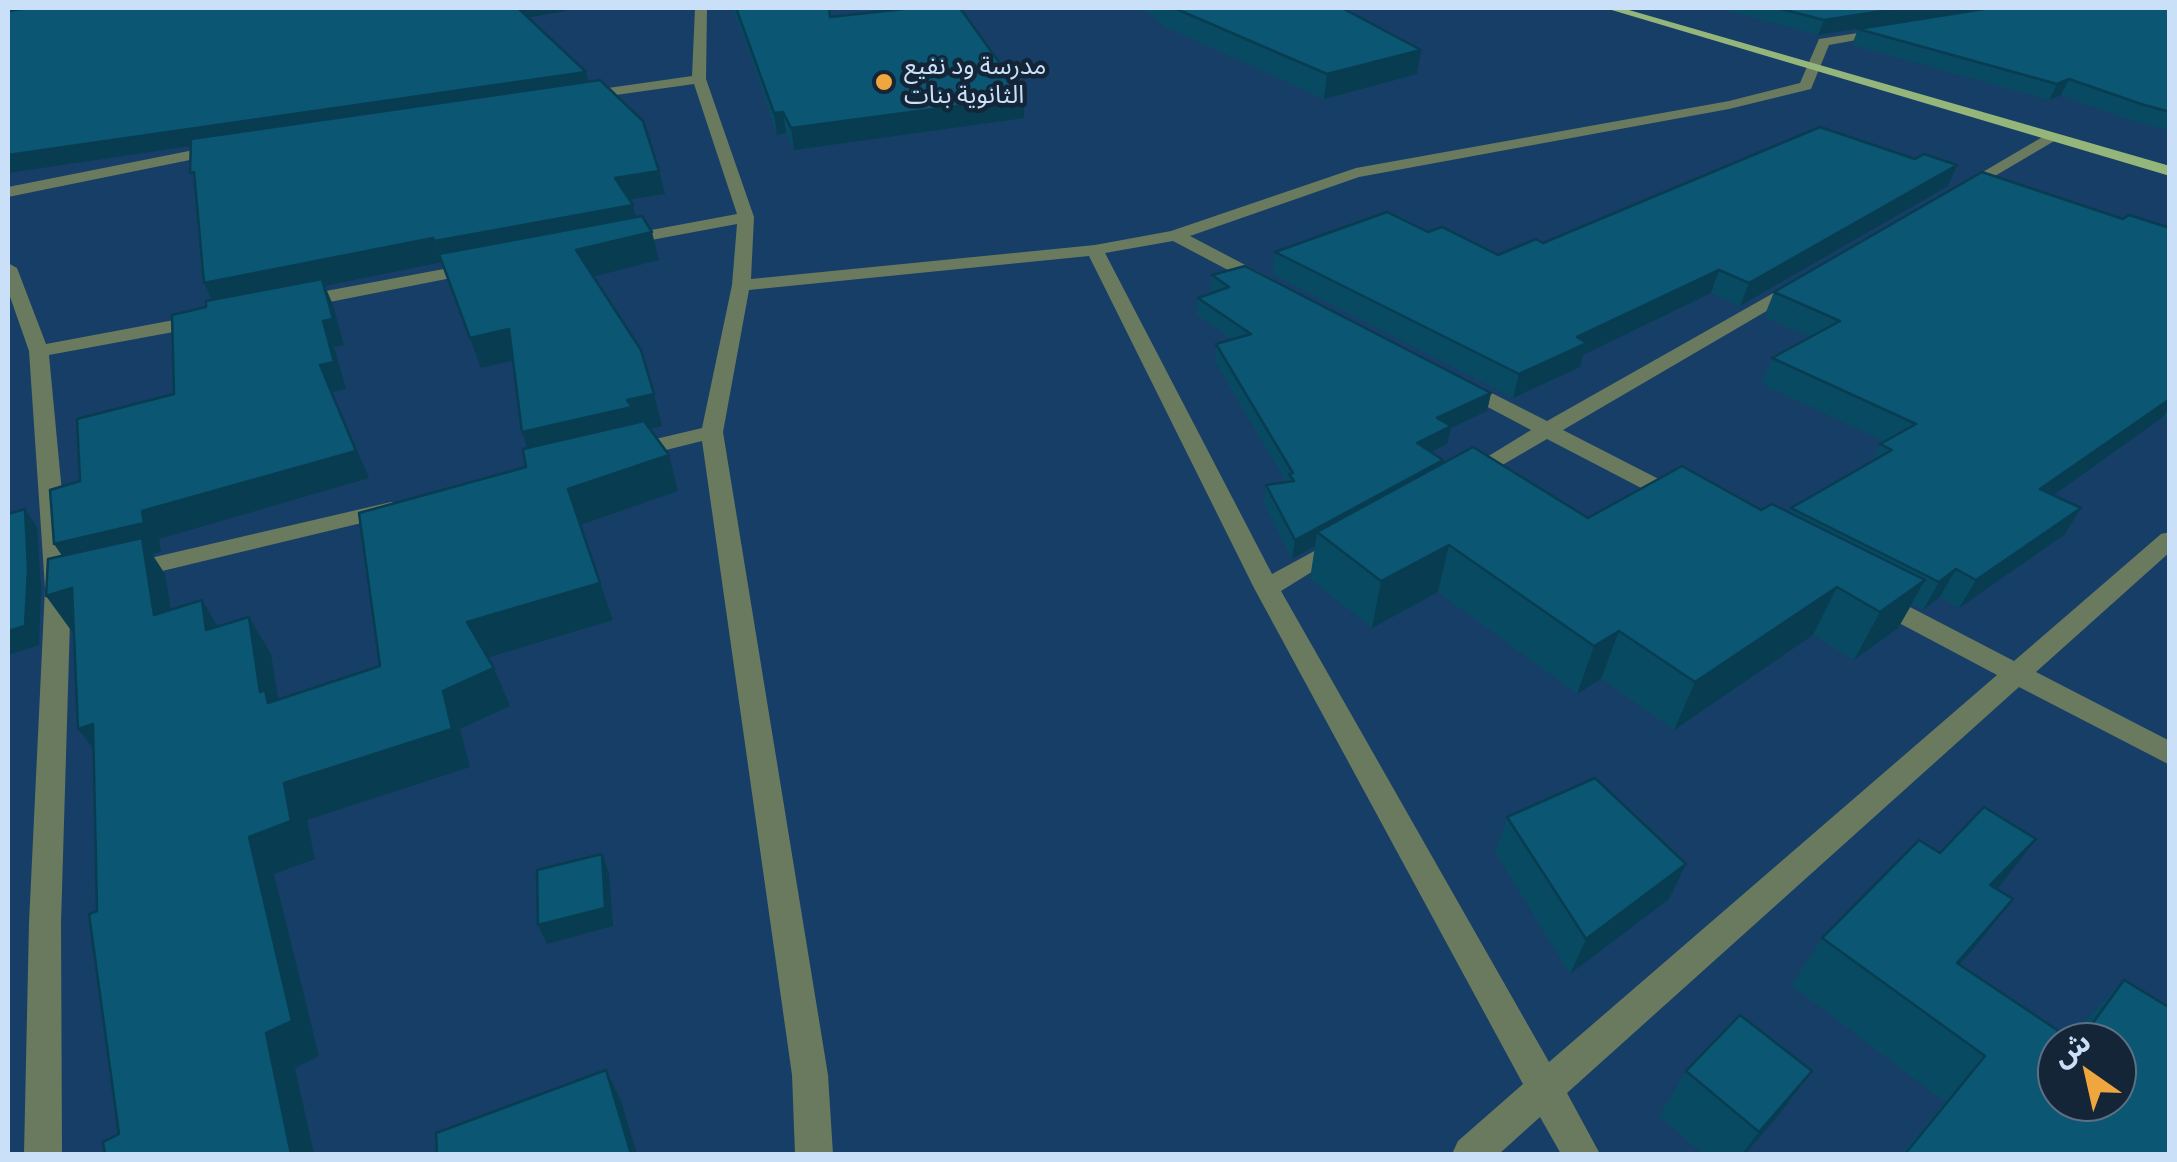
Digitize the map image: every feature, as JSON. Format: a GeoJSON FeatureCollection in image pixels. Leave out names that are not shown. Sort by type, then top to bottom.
{"type":"FeatureCollection","features":[{"type":"Feature","properties":{"kind":"main road"},"geometry":{"type":"LineString","coordinates":[[1612,8],[2170,171]]}},
{"type":"Feature","properties":{"kind":"street"},"geometry":{"type":"LineString","coordinates":[[701,8],[699,79],[746,217],[741,284],[712,432],[810,1075],[814,1154]]}},
{"type":"Feature","properties":{"kind":"street"},"geometry":{"type":"LineString","coordinates":[[741,284],[1095,250],[1176,235],[1356,173],[1729,104],[1806,86],[1824,42],[1897,30]]}},
{"type":"Feature","properties":{"kind":"street"},"geometry":{"type":"LineString","coordinates":[[564,99],[699,79]]}},
{"type":"Feature","properties":{"kind":"street"},"geometry":{"type":"LineString","coordinates":[[1934,206],[2051,137]]}},
{"type":"Feature","properties":{"kind":"street"},"geometry":{"type":"LineString","coordinates":[[8,192],[246,146]]}},
{"type":"Feature","properties":{"kind":"street"},"geometry":{"type":"LineString","coordinates":[[609,243],[746,217]]}},
{"type":"Feature","properties":{"kind":"street"},"geometry":{"type":"LineString","coordinates":[[1176,235],[1294,298]]}},
{"type":"Feature","properties":{"kind":"street"},"geometry":{"type":"LineString","coordinates":[[1095,250],[1268,588],[1581,1154]]}},
{"type":"Feature","properties":{"kind":"street"},"geometry":{"type":"LineString","coordinates":[[275,307],[491,266]]}},
{"type":"Feature","properties":{"kind":"street"},"geometry":{"type":"LineString","coordinates":[[8,268],[40,352],[78,584],[44,922],[43,1154]]}},
{"type":"Feature","properties":{"kind":"street"},"geometry":{"type":"LineString","coordinates":[[1449,486],[1816,274]]}},
{"type":"Feature","properties":{"kind":"street"},"geometry":{"type":"LineString","coordinates":[[40,352],[216,318]]}},
{"type":"Feature","properties":{"kind":"street"},"geometry":{"type":"LineString","coordinates":[[1429,369],[1704,512]]}},
{"type":"Feature","properties":{"kind":"street"},"geometry":{"type":"LineString","coordinates":[[597,460],[712,432]]}},
{"type":"Feature","properties":{"kind":"street"},"geometry":{"type":"LineString","coordinates":[[78,584],[424,501]]}},
{"type":"Feature","properties":{"kind":"street"},"geometry":{"type":"LineString","coordinates":[[1268,588],[1366,532]]}},
{"type":"Feature","properties":{"kind":"street"},"geometry":{"type":"LineString","coordinates":[[1471,1154],[2170,539]]}},
{"type":"Feature","properties":{"kind":"street"},"geometry":{"type":"LineString","coordinates":[[1861,592],[2170,754]]}},
{"type":"Feature","properties":{"kind":"building"},"geometry":{"type":"Polygon","coordinates":[[[518,8],[586,72],[8,155],[8,11],[518,8]]]}},
{"type":"Feature","properties":{"kind":"building"},"geometry":{"type":"Polygon","coordinates":[[[736,8],[829,8],[830,17],[913,8],[960,8],[1024,97],[791,128],[783,112],[774,113],[736,8]]]}},
{"type":"Feature","properties":{"kind":"building"},"geometry":{"type":"Polygon","coordinates":[[[1174,8],[1342,8],[1421,50],[1327,74],[1174,8]]]}},
{"type":"Feature","properties":{"kind":"building"},"geometry":{"type":"Polygon","coordinates":[[[1777,8],[1901,8],[1824,20],[1777,8]]]}},
{"type":"Feature","properties":{"kind":"building"},"geometry":{"type":"Polygon","coordinates":[[[1990,8],[2170,8],[2170,112],[2069,79],[2057,84],[1858,29],[1990,8]]]}},
{"type":"Feature","properties":{"kind":"building"},"geometry":{"type":"Polygon","coordinates":[[[600,80],[643,121],[659,171],[615,178],[633,205],[435,241],[433,238],[204,283],[194,172],[190,173],[191,139],[600,80]]]}},
{"type":"Feature","properties":{"kind":"building"},"geometry":{"type":"Polygon","coordinates":[[[1820,127],[1915,159],[1924,154],[1957,165],[1749,283],[1719,270],[1577,337],[1587,343],[1519,374],[1275,252],[1387,212],[1428,232],[1442,227],[1498,255],[1536,239],[1543,243],[1820,127]]]}},
{"type":"Feature","properties":{"kind":"building"},"geometry":{"type":"Polygon","coordinates":[[[1982,172],[2123,219],[2129,215],[2170,228],[2170,399],[2040,489],[2081,508],[1976,580],[1956,569],[1939,582],[1791,508],[1892,450],[1880,444],[1916,424],[1772,358],[1840,321],[1774,292],[1982,172]]]}},
{"type":"Feature","properties":{"kind":"building"},"geometry":{"type":"Polygon","coordinates":[[[642,216],[652,232],[576,250],[641,350],[654,394],[627,400],[632,407],[522,432],[509,329],[470,338],[439,254],[642,216]]]}},
{"type":"Feature","properties":{"kind":"building"},"geometry":{"type":"Polygon","coordinates":[[[1245,266],[1491,393],[1437,418],[1451,426],[1417,443],[1443,460],[1295,540],[1266,485],[1294,481],[1289,474],[1293,473],[1216,344],[1251,334],[1198,298],[1229,287],[1212,275],[1245,266]]]}},
{"type":"Feature","properties":{"kind":"building"},"geometry":{"type":"Polygon","coordinates":[[[322,279],[333,319],[323,321],[334,362],[320,365],[356,451],[142,511],[144,523],[54,544],[50,490],[80,481],[77,419],[174,394],[172,315],[206,307],[206,301],[322,279]]]}},
{"type":"Feature","properties":{"kind":"building"},"geometry":{"type":"Polygon","coordinates":[[[644,421],[669,455],[568,489],[600,583],[467,622],[494,668],[443,691],[452,729],[284,783],[291,821],[249,837],[292,1021],[266,1033],[291,1154],[105,1154],[103,1142],[119,1134],[89,914],[97,911],[93,724],[78,729],[72,588],[46,596],[48,559],[142,538],[154,615],[202,600],[206,630],[249,617],[260,692],[265,690],[268,703],[380,666],[359,513],[526,467],[523,449],[644,421]]]}},
{"type":"Feature","properties":{"kind":"building"},"geometry":{"type":"Polygon","coordinates":[[[1473,447],[1588,518],[1682,466],[1761,510],[1772,504],[1925,580],[1880,612],[1837,587],[1695,682],[1619,631],[1594,646],[1449,545],[1381,581],[1317,532],[1473,447]]]}},
{"type":"Feature","properties":{"kind":"building"},"geometry":{"type":"Polygon","coordinates":[[[25,509],[25,626],[8,631],[8,514],[25,509]]]}},
{"type":"Feature","properties":{"kind":"building"},"geometry":{"type":"Polygon","coordinates":[[[1595,778],[1686,864],[1586,939],[1507,817],[1595,778]]]}},
{"type":"Feature","properties":{"kind":"building"},"geometry":{"type":"Polygon","coordinates":[[[1984,807],[2036,839],[1990,885],[2013,899],[1957,963],[2045,1022],[2037,1022],[2037,1122],[2137,1122],[2137,1022],[2094,1022],[2124,980],[2170,1008],[2170,1154],[1905,1154],[1985,1056],[1822,938],[1919,840],[1940,853],[1984,807]]]}},
{"type":"Feature","properties":{"kind":"building"},"geometry":{"type":"Polygon","coordinates":[[[602,854],[605,908],[538,925],[537,870],[602,854]]]}},
{"type":"Feature","properties":{"kind":"building"},"geometry":{"type":"Polygon","coordinates":[[[1740,1015],[1812,1071],[1759,1132],[1686,1071],[1740,1015]]]}},
{"type":"Feature","properties":{"kind":"building"},"geometry":{"type":"Polygon","coordinates":[[[606,1070],[631,1154],[437,1154],[436,1133],[606,1070]]]}},
{"type":"Feature","properties":{"kind":"place","name":"مدرسة ود نفيع الثانوية بنات"},"geometry":{"type":"Point","coordinates":[884,82]}}]}
